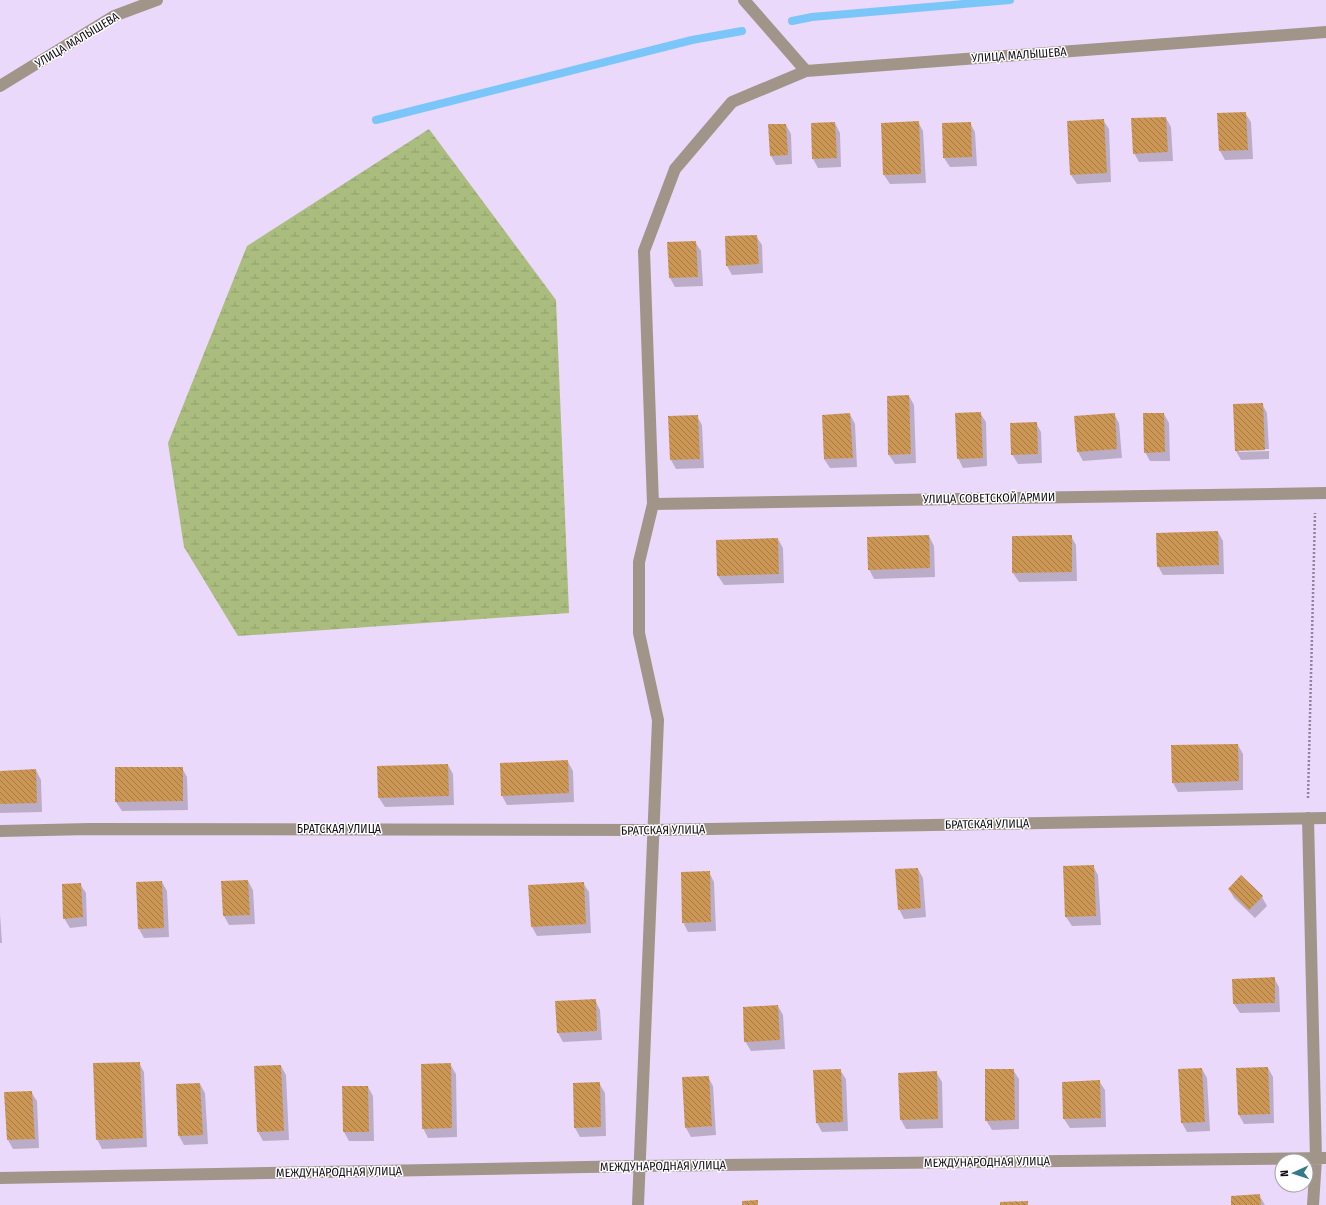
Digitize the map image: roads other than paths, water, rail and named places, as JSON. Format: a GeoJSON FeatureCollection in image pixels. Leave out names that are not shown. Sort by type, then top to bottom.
{"type":"FeatureCollection","features":[{"type":"Feature","properties":{"kind":"street","name":"УЛИЦА МАЛЫШЕВА"},"geometry":{"type":"LineString","coordinates":[[0,86],[114,16],[157,0]]}},
{"type":"Feature","properties":{"kind":"street"},"geometry":{"type":"LineString","coordinates":[[744,0],[806,71]]}},
{"type":"Feature","properties":{"kind":"street","name":"УЛИЦА МАЛЫШЕВА"},"geometry":{"type":"LineString","coordinates":[[638,1205],[658,720],[640,633],[640,562],[653,504],[644,251],[675,169],[732,102],[806,71],[1326,32]]}},
{"type":"Feature","properties":{"kind":"street","name":"УЛИЦА СОВЕТСКОЙ АРМИИ"},"geometry":{"type":"LineString","coordinates":[[653,504],[1321,493]]}},
{"type":"Feature","properties":{"kind":"street"},"geometry":{"type":"LineString","coordinates":[[1308,818],[1321,1159],[1313,1205]]}},
{"type":"Feature","properties":{"kind":"street","name":"БРАТСКАЯ УЛИЦА"},"geometry":{"type":"LineString","coordinates":[[0,831],[90,829],[654,830],[1326,818]]}},
{"type":"Feature","properties":{"kind":"street","name":"МЕЖДУНАРОДНАЯ УЛИЦА"},"geometry":{"type":"LineString","coordinates":[[0,1178],[639,1166],[1321,1159]]}},
{"type":"Feature","properties":{"kind":"waterway"},"geometry":{"type":"LineString","coordinates":[[792,21],[812,17],[1010,0]]}},
{"type":"Feature","properties":{"kind":"waterway"},"geometry":{"type":"LineString","coordinates":[[376,120],[692,40],[742,31]]}}]}
